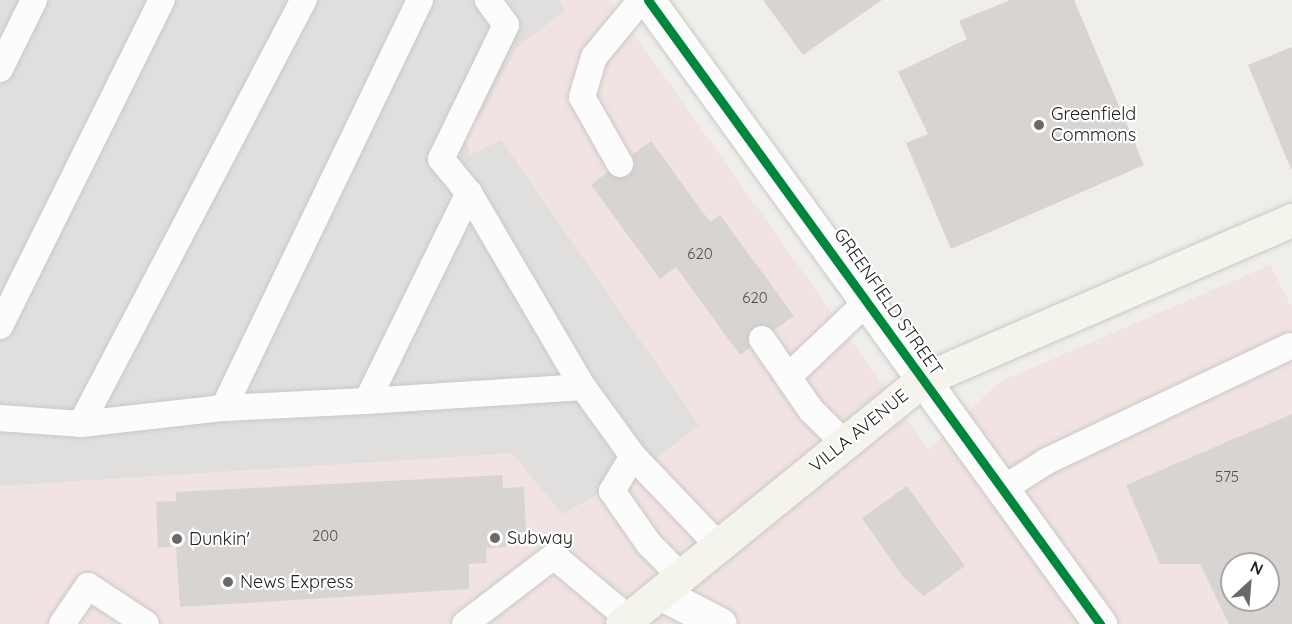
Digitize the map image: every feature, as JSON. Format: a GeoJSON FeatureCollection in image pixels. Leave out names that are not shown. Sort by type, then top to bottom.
{"type":"FeatureCollection","features":[{"type":"Feature","properties":{"kind":"main road","name":"VILLA AVENUE"},"geometry":{"type":"LineString","coordinates":[[626,622],[922,380],[1292,220]]}},
{"type":"Feature","properties":{"kind":"street","name":"GREENFIELD STREET"},"geometry":{"type":"LineString","coordinates":[[648,0],[868,300],[922,380],[1100,624]]}},
{"type":"Feature","properties":{"kind":"street"},"geometry":{"type":"LineString","coordinates":[[672,585],[720,624]]}},
{"type":"Feature","properties":{"kind":"lane"},"geometry":{"type":"LineString","coordinates":[[0,69],[34,0]]}},
{"type":"Feature","properties":{"kind":"lane"},"geometry":{"type":"LineString","coordinates":[[0,326],[162,0]]}},
{"type":"Feature","properties":{"kind":"lane"},"geometry":{"type":"LineString","coordinates":[[81,424],[304,0]]}},
{"type":"Feature","properties":{"kind":"lane"},"geometry":{"type":"LineString","coordinates":[[224,408],[420,0]]}},
{"type":"Feature","properties":{"kind":"lane"},"geometry":{"type":"LineString","coordinates":[[488,0],[506,25],[441,159],[469,193],[584,387],[633,456],[719,546]]}},
{"type":"Feature","properties":{"kind":"lane"},"geometry":{"type":"LineString","coordinates":[[620,164],[582,97],[594,57],[641,0]]}},
{"type":"Feature","properties":{"kind":"lane"},"geometry":{"type":"LineString","coordinates":[[367,401],[469,193]]}},
{"type":"Feature","properties":{"kind":"lane"},"geometry":{"type":"LineString","coordinates":[[791,374],[868,300]]}},
{"type":"Feature","properties":{"kind":"lane"},"geometry":{"type":"LineString","coordinates":[[762,339],[791,374],[811,410],[844,443]]}},
{"type":"Feature","properties":{"kind":"lane"},"geometry":{"type":"LineString","coordinates":[[1003,489],[1047,461],[1290,346]]}},
{"type":"Feature","properties":{"kind":"lane"},"geometry":{"type":"LineString","coordinates":[[0,418],[81,424],[224,408],[584,387]]}},
{"type":"Feature","properties":{"kind":"lane"},"geometry":{"type":"LineString","coordinates":[[633,456],[612,491],[649,544],[672,585]]}},
{"type":"Feature","properties":{"kind":"lane"},"geometry":{"type":"LineString","coordinates":[[465,624],[554,556],[626,622]]}},
{"type":"Feature","properties":{"kind":"lane"},"geometry":{"type":"LineString","coordinates":[[62,624],[88,586],[146,624]]}},
{"type":"Feature","properties":{"kind":"shaded area"},"geometry":{"type":"Polygon","coordinates":[[[0,0],[610,0],[929,450],[999,382],[1270,265],[1292,308],[1292,624],[0,624],[0,0]]]}},
{"type":"Feature","properties":{"kind":"shaded area"},"geometry":{"type":"Polygon","coordinates":[[[0,0],[559,0],[566,10],[516,48],[481,116],[470,124],[465,137],[470,155],[501,140],[699,425],[640,471],[562,514],[512,453],[0,486],[0,0]]]}},
{"type":"Feature","properties":{"kind":"building"},"geometry":{"type":"Polygon","coordinates":[[[763,0],[882,0],[803,55],[763,0]]]}},
{"type":"Feature","properties":{"kind":"building","name":"Greenfield Commons"},"geometry":{"type":"Polygon","coordinates":[[[1010,0],[1074,0],[1144,165],[951,249],[906,143],[928,134],[898,72],[967,39],[959,21],[1010,0]]]}},
{"type":"Feature","properties":{"kind":"building"},"geometry":{"type":"Polygon","coordinates":[[[1292,47],[1292,168],[1291,169],[1248,65],[1292,47]]]}},
{"type":"Feature","properties":{"kind":"building"},"geometry":{"type":"Polygon","coordinates":[[[651,141],[710,222],[720,215],[794,316],[774,330],[753,327],[750,348],[740,355],[676,267],[660,279],[591,185],[608,172],[628,177],[635,165],[632,155],[651,141]]]}},
{"type":"Feature","properties":{"kind":"building"},"geometry":{"type":"Polygon","coordinates":[[[1292,414],[1292,624],[1229,624],[1223,612],[1280,612],[1280,552],[1220,552],[1220,605],[1200,564],[1160,564],[1126,485],[1292,414]]]}},
{"type":"Feature","properties":{"kind":"building"},"geometry":{"type":"Polygon","coordinates":[[[502,475],[503,488],[524,487],[526,532],[505,533],[506,547],[486,548],[487,563],[469,564],[469,589],[180,607],[176,546],[158,548],[156,502],[176,501],[176,492],[502,475]]]}},
{"type":"Feature","properties":{"kind":"building"},"geometry":{"type":"Polygon","coordinates":[[[907,486],[965,566],[924,596],[903,577],[862,518],[907,486]]]}},
{"type":"Feature","properties":{"kind":"cycle path"},"geometry":{"type":"LineString","coordinates":[[648,0],[1100,624]]}},
{"type":"Feature","properties":{"kind":"place","name":"Greenfield Commons"},"geometry":{"type":"Point","coordinates":[1039,125]}},
{"type":"Feature","properties":{"kind":"place","name":"Subway"},"geometry":{"type":"Point","coordinates":[495,538]}},
{"type":"Feature","properties":{"kind":"place","name":"Dunkin'"},"geometry":{"type":"Point","coordinates":[177,539]}},
{"type":"Feature","properties":{"kind":"place","name":"News Express"},"geometry":{"type":"Point","coordinates":[228,582]}}]}
